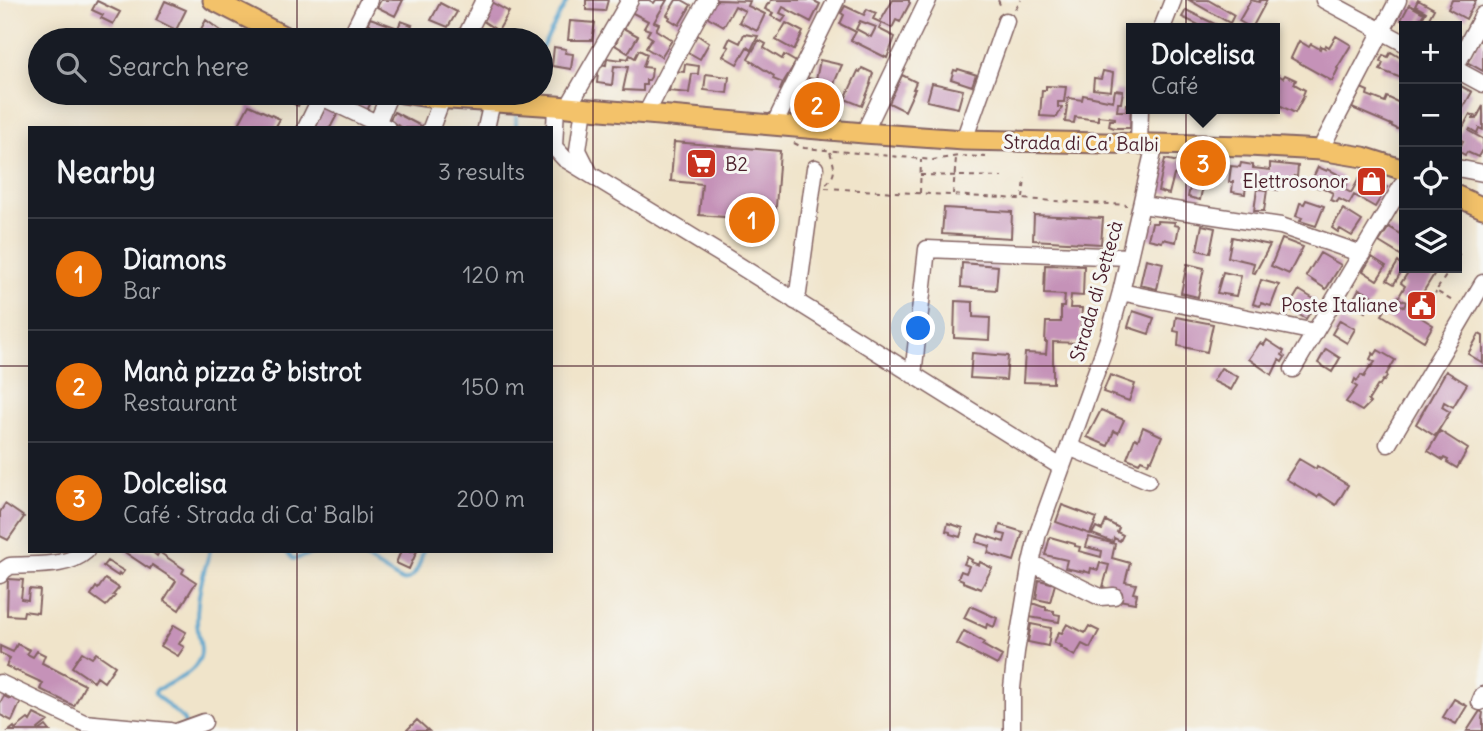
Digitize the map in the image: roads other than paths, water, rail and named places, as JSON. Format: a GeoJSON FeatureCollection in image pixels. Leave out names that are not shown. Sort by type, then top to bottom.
{"type":"FeatureCollection","features":[{"type":"Feature","properties":{"kind":"main road"},"geometry":{"type":"LineString","coordinates":[[212,0],[267,28]]}},
{"type":"Feature","properties":{"kind":"main road","name":"Strada di Ca' Balbi"},"geometry":{"type":"LineString","coordinates":[[535,105],[864,133],[960,148],[1147,144],[1320,150],[1363,157],[1399,170]]}},
{"type":"Feature","properties":{"kind":"main road"},"geometry":{"type":"LineString","coordinates":[[1462,198],[1483,208]]}},
{"type":"Feature","properties":{"kind":"street"},"geometry":{"type":"LineString","coordinates":[[355,28],[369,0]]}},
{"type":"Feature","properties":{"kind":"street"},"geometry":{"type":"LineString","coordinates":[[470,28],[484,0]]}},
{"type":"Feature","properties":{"kind":"street"},"geometry":{"type":"LineString","coordinates":[[630,0],[569,107],[554,147],[565,159],[1061,467]]}},
{"type":"Feature","properties":{"kind":"street"},"geometry":{"type":"LineString","coordinates":[[646,114],[707,0]]}},
{"type":"Feature","properties":{"kind":"street"},"geometry":{"type":"LineString","coordinates":[[774,125],[836,0]]}},
{"type":"Feature","properties":{"kind":"street"},"geometry":{"type":"LineString","coordinates":[[864,133],[928,0]]}},
{"type":"Feature","properties":{"kind":"street"},"geometry":{"type":"LineString","coordinates":[[1164,23],[1173,0]]}},
{"type":"Feature","properties":{"kind":"street"},"geometry":{"type":"LineString","coordinates":[[1324,0],[1399,40]]}},
{"type":"Feature","properties":{"kind":"street"},"geometry":{"type":"LineString","coordinates":[[1320,150],[1398,0]]}},
{"type":"Feature","properties":{"kind":"street"},"geometry":{"type":"LineString","coordinates":[[1462,55],[1483,15]]}},
{"type":"Feature","properties":{"kind":"street"},"geometry":{"type":"LineString","coordinates":[[960,148],[1006,21]]}},
{"type":"Feature","properties":{"kind":"street"},"geometry":{"type":"LineString","coordinates":[[1462,73],[1483,84]]}},
{"type":"Feature","properties":{"kind":"street"},"geometry":{"type":"LineString","coordinates":[[307,126],[319,105]]}},
{"type":"Feature","properties":{"kind":"street"},"geometry":{"type":"LineString","coordinates":[[340,105],[379,126],[386,105]]}},
{"type":"Feature","properties":{"kind":"street"},"geometry":{"type":"LineString","coordinates":[[431,126],[436,105]]}},
{"type":"Feature","properties":{"kind":"street"},"geometry":{"type":"LineString","coordinates":[[486,126],[491,105]]}},
{"type":"Feature","properties":{"kind":"street"},"geometry":{"type":"LineString","coordinates":[[569,107],[578,150],[591,176]]}},
{"type":"Feature","properties":{"kind":"street","name":"Strada di Settecà"},"geometry":{"type":"LineString","coordinates":[[1012,731],[1012,688],[1038,533],[1108,339],[1142,205],[1147,144],[1141,114]]}},
{"type":"Feature","properties":{"kind":"street"},"geometry":{"type":"LineString","coordinates":[[795,301],[816,168]]}},
{"type":"Feature","properties":{"kind":"street"},"geometry":{"type":"LineString","coordinates":[[1462,169],[1483,173]]}},
{"type":"Feature","properties":{"kind":"street"},"geometry":{"type":"LineString","coordinates":[[1293,369],[1362,254],[1399,179]]}},
{"type":"Feature","properties":{"kind":"street"},"geometry":{"type":"LineString","coordinates":[[1142,205],[1281,226],[1362,254]]}},
{"type":"Feature","properties":{"kind":"street"},"geometry":{"type":"LineString","coordinates":[[913,375],[927,249],[1129,257]]}},
{"type":"Feature","properties":{"kind":"street"},"geometry":{"type":"LineString","coordinates":[[1388,444],[1483,283]]}},
{"type":"Feature","properties":{"kind":"street"},"geometry":{"type":"LineString","coordinates":[[1121,292],[1315,332]]}},
{"type":"Feature","properties":{"kind":"street"},"geometry":{"type":"LineString","coordinates":[[1069,447],[1148,480]]}},
{"type":"Feature","properties":{"kind":"street"},"geometry":{"type":"LineString","coordinates":[[0,575],[10,566],[65,562],[79,558],[84,553]]}},
{"type":"Feature","properties":{"kind":"street"},"geometry":{"type":"LineString","coordinates":[[1031,563],[1100,597],[1114,596]]}},
{"type":"Feature","properties":{"kind":"street"},"geometry":{"type":"LineString","coordinates":[[0,683],[84,723],[170,731]]}},
{"type":"Feature","properties":{"kind":"street"},"geometry":{"type":"LineString","coordinates":[[179,731],[204,722]]}},
{"type":"Feature","properties":{"kind":"waterway"},"geometry":{"type":"LineString","coordinates":[[553,28],[568,0]]}},
{"type":"Feature","properties":{"kind":"waterway"},"geometry":{"type":"LineString","coordinates":[[516,111],[516,126]]}},
{"type":"Feature","properties":{"kind":"waterway"},"geometry":{"type":"LineString","coordinates":[[185,724],[183,719],[155,694],[156,690],[189,672],[199,659],[201,648],[197,622],[198,602],[209,553]]}},
{"type":"Feature","properties":{"kind":"waterway"},"geometry":{"type":"LineString","coordinates":[[288,553],[293,559],[314,553]]}},
{"type":"Feature","properties":{"kind":"waterway"},"geometry":{"type":"LineString","coordinates":[[350,553],[361,556],[402,581],[414,574],[422,553]]}},
{"type":"Feature","properties":{"kind":"place","name":"Manà pizza & bistrot"},"geometry":{"type":"Point","coordinates":[817,105]}},
{"type":"Feature","properties":{"kind":"place","name":"Dolcelisa"},"geometry":{"type":"Point","coordinates":[1203,163]}},
{"type":"Feature","properties":{"kind":"place","name":"B2"},"geometry":{"type":"Point","coordinates":[702,164]}},
{"type":"Feature","properties":{"kind":"place","name":"Elettrosonor"},"geometry":{"type":"Point","coordinates":[1371,181]}},
{"type":"Feature","properties":{"kind":"place","name":"Diamons"},"geometry":{"type":"Point","coordinates":[752,220]}},
{"type":"Feature","properties":{"kind":"place","name":"Poste Italiane"},"geometry":{"type":"Point","coordinates":[1421,305]}}]}
